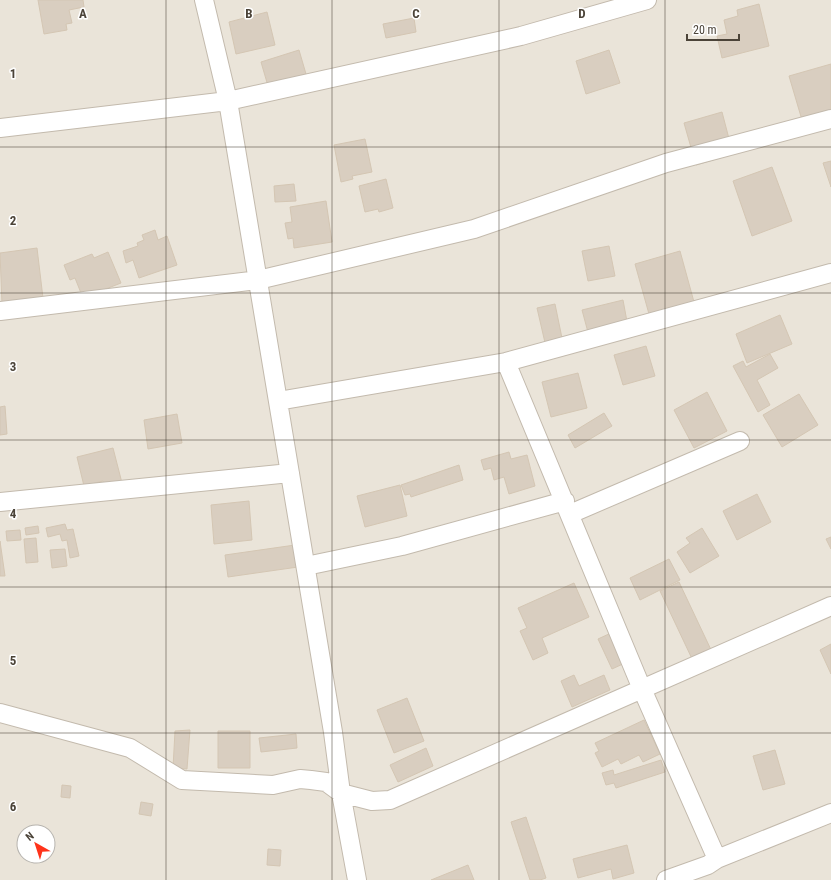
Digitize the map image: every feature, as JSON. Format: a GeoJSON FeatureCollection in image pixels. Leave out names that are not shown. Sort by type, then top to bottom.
{"type":"FeatureCollection","features":[{"type":"Feature","properties":{"kind":"street"},"geometry":{"type":"LineString","coordinates":[[204,0],[228,101],[333,732],[340,793],[357,880]]}},
{"type":"Feature","properties":{"kind":"street"},"geometry":{"type":"LineString","coordinates":[[0,128],[228,101],[521,36],[646,0]]}},
{"type":"Feature","properties":{"kind":"street"},"geometry":{"type":"LineString","coordinates":[[0,311],[258,280],[474,229],[666,163],[831,119]]}},
{"type":"Feature","properties":{"kind":"street"},"geometry":{"type":"LineString","coordinates":[[278,401],[506,362],[831,274]]}},
{"type":"Feature","properties":{"kind":"street"},"geometry":{"type":"LineString","coordinates":[[506,362],[642,689],[713,868]]}},
{"type":"Feature","properties":{"kind":"street"},"geometry":{"type":"LineString","coordinates":[[306,566],[402,546],[567,508],[740,441]]}},
{"type":"Feature","properties":{"kind":"street"},"geometry":{"type":"LineString","coordinates":[[0,502],[290,473]]}},
{"type":"Feature","properties":{"kind":"street"},"geometry":{"type":"LineString","coordinates":[[0,713],[130,748],[182,780],[273,785],[300,779],[311,780],[326,782],[340,793],[372,801],[390,800],[831,606]]}},
{"type":"Feature","properties":{"kind":"street"},"geometry":{"type":"LineString","coordinates":[[666,880],[713,868],[831,813]]}},
{"type":"Feature","properties":{"kind":"shaded area"},"geometry":{"type":"Polygon","coordinates":[[[0,0],[831,0],[831,880],[0,880],[0,0]]]}},
{"type":"Feature","properties":{"kind":"building"},"geometry":{"type":"Polygon","coordinates":[[[38,0],[83,0],[84,7],[69,10],[72,23],[66,24],[67,30],[44,34],[38,0]]]}},
{"type":"Feature","properties":{"kind":"building"},"geometry":{"type":"Polygon","coordinates":[[[759,4],[769,46],[722,58],[717,36],[727,34],[724,20],[738,16],[737,10],[759,4]]]}},
{"type":"Feature","properties":{"kind":"building"},"geometry":{"type":"Polygon","coordinates":[[[267,12],[275,45],[236,54],[229,22],[267,12]]]}},
{"type":"Feature","properties":{"kind":"building"},"geometry":{"type":"Polygon","coordinates":[[[414,18],[416,32],[386,38],[383,24],[414,18]]]}},
{"type":"Feature","properties":{"kind":"building"},"geometry":{"type":"Polygon","coordinates":[[[299,50],[306,74],[268,86],[261,62],[299,50]]]}},
{"type":"Feature","properties":{"kind":"building"},"geometry":{"type":"Polygon","coordinates":[[[609,50],[620,83],[586,94],[576,61],[609,50]]]}},
{"type":"Feature","properties":{"kind":"building"},"geometry":{"type":"Polygon","coordinates":[[[831,64],[831,112],[802,120],[789,76],[831,64]]]}},
{"type":"Feature","properties":{"kind":"building"},"geometry":{"type":"Polygon","coordinates":[[[722,112],[733,154],[696,165],[684,123],[722,112]]]}},
{"type":"Feature","properties":{"kind":"building"},"geometry":{"type":"Polygon","coordinates":[[[365,139],[372,172],[352,176],[353,179],[341,182],[334,145],[365,139]]]}},
{"type":"Feature","properties":{"kind":"building"},"geometry":{"type":"Polygon","coordinates":[[[831,161],[831,187],[823,163],[831,161]]]}},
{"type":"Feature","properties":{"kind":"building"},"geometry":{"type":"Polygon","coordinates":[[[772,167],[792,221],[752,236],[733,181],[772,167]]]}},
{"type":"Feature","properties":{"kind":"building"},"geometry":{"type":"Polygon","coordinates":[[[386,179],[393,208],[379,212],[378,209],[365,212],[359,186],[386,179]]]}},
{"type":"Feature","properties":{"kind":"building"},"geometry":{"type":"Polygon","coordinates":[[[294,184],[296,201],[275,202],[274,186],[294,184]]]}},
{"type":"Feature","properties":{"kind":"building"},"geometry":{"type":"Polygon","coordinates":[[[326,201],[332,242],[294,248],[293,238],[288,239],[285,223],[292,222],[290,207],[326,201]]]}},
{"type":"Feature","properties":{"kind":"building"},"geometry":{"type":"Polygon","coordinates":[[[155,230],[158,240],[167,236],[177,265],[139,278],[133,260],[126,263],[123,251],[138,246],[137,243],[144,240],[142,235],[155,230]]]}},
{"type":"Feature","properties":{"kind":"building"},"geometry":{"type":"Polygon","coordinates":[[[609,246],[615,276],[588,281],[582,251],[609,246]]]}},
{"type":"Feature","properties":{"kind":"building"},"geometry":{"type":"Polygon","coordinates":[[[37,248],[43,298],[2,304],[0,253],[37,248]]]}},
{"type":"Feature","properties":{"kind":"building"},"geometry":{"type":"Polygon","coordinates":[[[680,251],[694,302],[649,314],[635,264],[680,251]]]}},
{"type":"Feature","properties":{"kind":"building"},"geometry":{"type":"Polygon","coordinates":[[[108,252],[121,283],[83,298],[75,278],[70,280],[64,265],[92,254],[94,258],[108,252]]]}},
{"type":"Feature","properties":{"kind":"building"},"geometry":{"type":"Polygon","coordinates":[[[623,300],[628,327],[589,336],[582,310],[623,300]]]}},
{"type":"Feature","properties":{"kind":"building"},"geometry":{"type":"Polygon","coordinates":[[[555,304],[563,343],[546,347],[537,308],[555,304]]]}},
{"type":"Feature","properties":{"kind":"building"},"geometry":{"type":"Polygon","coordinates":[[[780,315],[792,344],[747,363],[736,334],[780,315]]]}},
{"type":"Feature","properties":{"kind":"building"},"geometry":{"type":"Polygon","coordinates":[[[646,346],[655,376],[623,385],[614,355],[646,346]]]}},
{"type":"Feature","properties":{"kind":"building"},"geometry":{"type":"Polygon","coordinates":[[[770,354],[778,368],[757,380],[770,405],[758,412],[733,366],[743,361],[746,367],[770,354]]]}},
{"type":"Feature","properties":{"kind":"building"},"geometry":{"type":"Polygon","coordinates":[[[578,373],[587,408],[551,417],[542,382],[578,373]]]}},
{"type":"Feature","properties":{"kind":"building"},"geometry":{"type":"Polygon","coordinates":[[[707,392],[727,431],[694,448],[674,410],[707,392]]]}},
{"type":"Feature","properties":{"kind":"building"},"geometry":{"type":"Polygon","coordinates":[[[799,394],[818,425],[782,447],[763,415],[799,394]]]}},
{"type":"Feature","properties":{"kind":"building"},"geometry":{"type":"Polygon","coordinates":[[[5,406],[7,434],[0,435],[0,407],[5,406]]]}},
{"type":"Feature","properties":{"kind":"building"},"geometry":{"type":"Polygon","coordinates":[[[604,413],[612,426],[575,448],[568,435],[604,413]]]}},
{"type":"Feature","properties":{"kind":"building"},"geometry":{"type":"Polygon","coordinates":[[[177,414],[182,443],[148,449],[144,420],[177,414]]]}},
{"type":"Feature","properties":{"kind":"building"},"geometry":{"type":"Polygon","coordinates":[[[113,448],[122,483],[105,487],[103,481],[84,486],[77,457],[113,448]]]}},
{"type":"Feature","properties":{"kind":"building"},"geometry":{"type":"Polygon","coordinates":[[[509,452],[511,459],[527,455],[535,486],[509,494],[504,477],[494,480],[491,468],[484,470],[481,460],[509,452]]]}},
{"type":"Feature","properties":{"kind":"building"},"geometry":{"type":"Polygon","coordinates":[[[459,465],[463,480],[411,497],[410,494],[405,495],[401,485],[459,465]]]}},
{"type":"Feature","properties":{"kind":"building"},"geometry":{"type":"Polygon","coordinates":[[[400,485],[407,516],[365,527],[357,496],[400,485]]]}},
{"type":"Feature","properties":{"kind":"building"},"geometry":{"type":"Polygon","coordinates":[[[757,494],[771,522],[737,540],[723,511],[757,494]]]}},
{"type":"Feature","properties":{"kind":"building"},"geometry":{"type":"Polygon","coordinates":[[[249,501],[252,540],[214,544],[211,505],[249,501]]]}},
{"type":"Feature","properties":{"kind":"building"},"geometry":{"type":"Polygon","coordinates":[[[65,524],[67,530],[73,529],[79,556],[70,558],[67,540],[62,541],[60,534],[48,537],[46,528],[65,524]]]}},
{"type":"Feature","properties":{"kind":"building"},"geometry":{"type":"Polygon","coordinates":[[[38,526],[39,533],[26,535],[25,528],[38,526]]]}},
{"type":"Feature","properties":{"kind":"building"},"geometry":{"type":"Polygon","coordinates":[[[702,528],[719,556],[690,573],[677,552],[690,543],[686,538],[702,528]]]}},
{"type":"Feature","properties":{"kind":"building"},"geometry":{"type":"Polygon","coordinates":[[[20,530],[21,540],[7,541],[6,531],[20,530]]]}},
{"type":"Feature","properties":{"kind":"building"},"geometry":{"type":"Polygon","coordinates":[[[831,537],[831,549],[826,539],[831,537]]]}},
{"type":"Feature","properties":{"kind":"building"},"geometry":{"type":"Polygon","coordinates":[[[36,538],[38,562],[26,563],[24,539],[36,538]]]}},
{"type":"Feature","properties":{"kind":"building"},"geometry":{"type":"Polygon","coordinates":[[[0,541],[5,576],[0,576],[0,541]]]}},
{"type":"Feature","properties":{"kind":"building"},"geometry":{"type":"Polygon","coordinates":[[[295,545],[298,567],[228,577],[225,555],[295,545]]]}},
{"type":"Feature","properties":{"kind":"building"},"geometry":{"type":"Polygon","coordinates":[[[65,549],[67,566],[52,568],[50,550],[65,549]]]}},
{"type":"Feature","properties":{"kind":"building"},"geometry":{"type":"Polygon","coordinates":[[[669,559],[680,580],[640,600],[630,578],[669,559]]]}},
{"type":"Feature","properties":{"kind":"building"},"geometry":{"type":"Polygon","coordinates":[[[679,582],[713,654],[694,663],[660,591],[679,582]]]}},
{"type":"Feature","properties":{"kind":"building"},"geometry":{"type":"Polygon","coordinates":[[[574,583],[589,617],[542,638],[548,653],[533,660],[520,631],[527,628],[518,608],[574,583]]]}},
{"type":"Feature","properties":{"kind":"building"},"geometry":{"type":"Polygon","coordinates":[[[611,633],[625,663],[612,669],[598,639],[611,633]]]}},
{"type":"Feature","properties":{"kind":"building"},"geometry":{"type":"Polygon","coordinates":[[[831,644],[831,674],[820,650],[831,644]]]}},
{"type":"Feature","properties":{"kind":"building"},"geometry":{"type":"Polygon","coordinates":[[[574,675],[579,686],[604,675],[610,690],[572,707],[561,681],[574,675]]]}},
{"type":"Feature","properties":{"kind":"building"},"geometry":{"type":"Polygon","coordinates":[[[407,698],[424,741],[394,753],[377,710],[407,698]]]}},
{"type":"Feature","properties":{"kind":"building"},"geometry":{"type":"Polygon","coordinates":[[[644,720],[660,754],[643,762],[639,755],[621,764],[618,759],[602,767],[595,753],[599,751],[595,743],[644,720]]]}},
{"type":"Feature","properties":{"kind":"building"},"geometry":{"type":"Polygon","coordinates":[[[190,730],[187,769],[173,768],[175,731],[190,730]]]}},
{"type":"Feature","properties":{"kind":"building"},"geometry":{"type":"Polygon","coordinates":[[[218,731],[250,731],[250,768],[218,768],[218,731]]]}},
{"type":"Feature","properties":{"kind":"building"},"geometry":{"type":"Polygon","coordinates":[[[296,734],[297,748],[261,752],[259,738],[296,734]]]}},
{"type":"Feature","properties":{"kind":"building"},"geometry":{"type":"Polygon","coordinates":[[[426,748],[433,766],[398,782],[390,765],[426,748]]]}},
{"type":"Feature","properties":{"kind":"building"},"geometry":{"type":"Polygon","coordinates":[[[775,750],[785,784],[763,790],[753,756],[775,750]]]}},
{"type":"Feature","properties":{"kind":"building"},"geometry":{"type":"Polygon","coordinates":[[[661,760],[665,772],[616,788],[614,783],[606,785],[602,773],[613,770],[614,775],[661,760]]]}},
{"type":"Feature","properties":{"kind":"building"},"geometry":{"type":"Polygon","coordinates":[[[62,785],[71,786],[70,798],[61,797],[62,785]]]}},
{"type":"Feature","properties":{"kind":"building"},"geometry":{"type":"Polygon","coordinates":[[[141,802],[153,804],[151,816],[139,814],[141,802]]]}},
{"type":"Feature","properties":{"kind":"building"},"geometry":{"type":"Polygon","coordinates":[[[526,817],[546,878],[540,880],[530,880],[511,822],[526,817]]]}},
{"type":"Feature","properties":{"kind":"building"},"geometry":{"type":"Polygon","coordinates":[[[627,845],[634,873],[613,879],[611,869],[578,878],[573,859],[627,845]]]}},
{"type":"Feature","properties":{"kind":"building"},"geometry":{"type":"Polygon","coordinates":[[[268,849],[281,850],[280,866],[267,865],[268,849]]]}},
{"type":"Feature","properties":{"kind":"building"},"geometry":{"type":"Polygon","coordinates":[[[468,865],[474,880],[431,880],[468,865]]]}}]}
